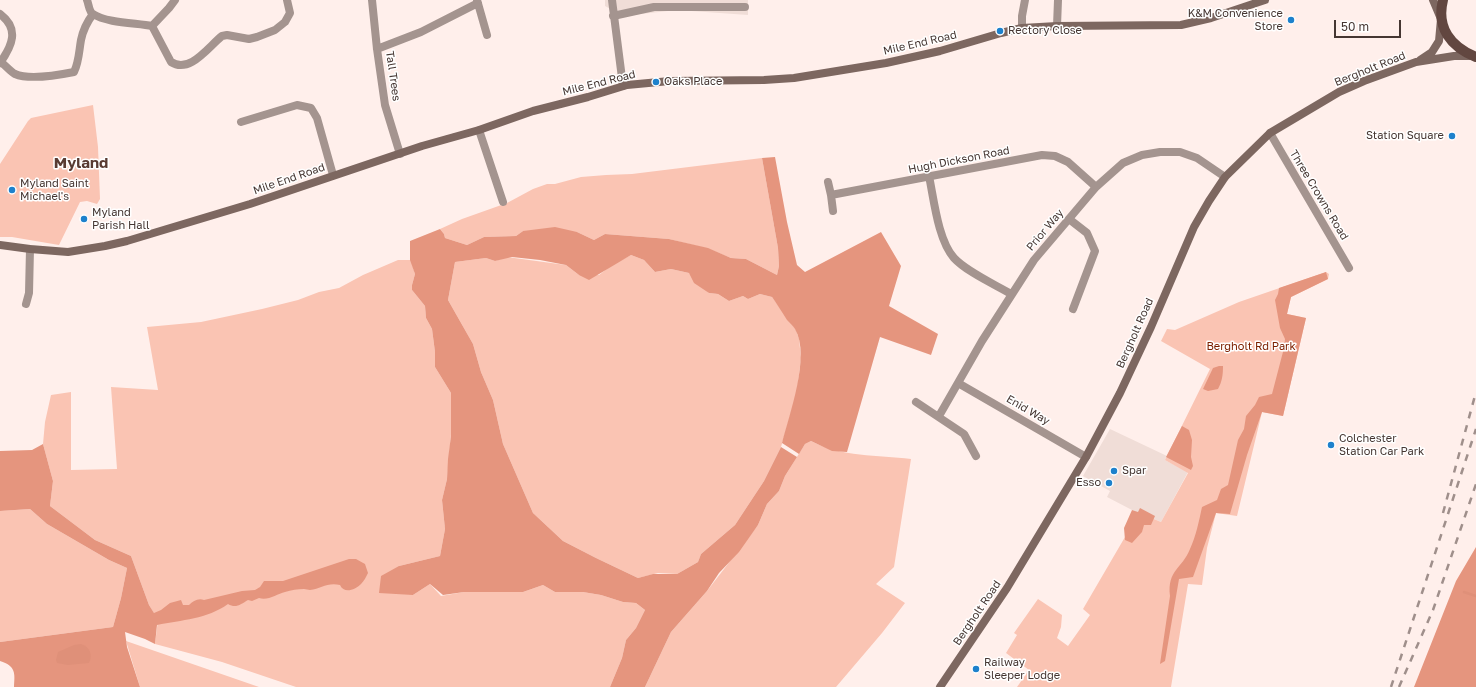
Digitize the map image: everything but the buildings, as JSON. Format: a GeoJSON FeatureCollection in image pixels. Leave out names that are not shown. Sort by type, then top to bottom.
{"type":"FeatureCollection","features":[{"type":"Feature","properties":{"kind":"main road"},"geometry":{"type":"LineString","coordinates":[[1443,0],[1441,19],[1450,40],[1459,48],[1476,57]]}},
{"type":"Feature","properties":{"kind":"street"},"geometry":{"type":"LineString","coordinates":[[87,0],[90,11],[93,14],[109,20],[152,26]]}},
{"type":"Feature","properties":{"kind":"street"},"geometry":{"type":"LineString","coordinates":[[152,26],[175,0]]}},
{"type":"Feature","properties":{"kind":"street"},"geometry":{"type":"LineString","coordinates":[[152,26],[171,62],[176,65],[184,65],[194,61],[222,36],[227,35],[249,39],[275,30],[285,22],[290,13],[286,0]]}},
{"type":"Feature","properties":{"kind":"street","name":"Tall Trees"},"geometry":{"type":"LineString","coordinates":[[372,0],[385,105],[400,154]]}},
{"type":"Feature","properties":{"kind":"street"},"geometry":{"type":"LineString","coordinates":[[612,0],[623,86]]}},
{"type":"Feature","properties":{"kind":"street"},"geometry":{"type":"LineString","coordinates":[[1022,28],[1022,12],[1025,0]]}},
{"type":"Feature","properties":{"kind":"street"},"geometry":{"type":"LineString","coordinates":[[1057,26],[1058,0]]}},
{"type":"Feature","properties":{"kind":"street","name":"Mile End Road"},"geometry":{"type":"LineString","coordinates":[[0,245],[68,252],[127,241],[250,204],[333,175],[479,130],[533,111],[588,97],[623,86],[670,81],[764,80],[794,78],[886,63],[940,52],[1022,28],[1057,26],[1180,25],[1211,18],[1265,0]]}},
{"type":"Feature","properties":{"kind":"street"},"geometry":{"type":"LineString","coordinates":[[1433,0],[1441,19]]}},
{"type":"Feature","properties":{"kind":"street"},"geometry":{"type":"LineString","coordinates":[[377,49],[421,32],[477,2],[487,35]]}},
{"type":"Feature","properties":{"kind":"street"},"geometry":{"type":"LineString","coordinates":[[613,16],[654,7],[746,7]]}},
{"type":"Feature","properties":{"kind":"street"},"geometry":{"type":"LineString","coordinates":[[0,14],[8,22],[12,31],[13,39],[1,62],[14,73],[24,77],[74,72],[77,66],[81,40],[86,24],[93,14]]}},
{"type":"Feature","properties":{"kind":"street","name":"Bergholt Road"},"geometry":{"type":"LineString","coordinates":[[940,687],[1007,588],[1086,457],[1120,392],[1151,327],[1194,227],[1225,177],[1270,133],[1339,92],[1371,78],[1416,62],[1430,54],[1439,41],[1441,19]]}},
{"type":"Feature","properties":{"kind":"street","name":"Bergholt Road"},"geometry":{"type":"LineString","coordinates":[[1416,62],[1454,56],[1476,57]]}},
{"type":"Feature","properties":{"kind":"street"},"geometry":{"type":"LineString","coordinates":[[240,122],[298,105],[311,108],[317,118],[333,175]]}},
{"type":"Feature","properties":{"kind":"street"},"geometry":{"type":"LineString","coordinates":[[479,130],[503,202]]}},
{"type":"Feature","properties":{"kind":"street","name":"Three Crowns Road"},"geometry":{"type":"LineString","coordinates":[[1270,133],[1349,268]]}},
{"type":"Feature","properties":{"kind":"street","name":"Prior Way"},"geometry":{"type":"LineString","coordinates":[[939,416],[1011,294],[1034,260],[1096,187],[1123,163],[1142,154],[1180,152],[1198,158],[1225,177]]}},
{"type":"Feature","properties":{"kind":"street","name":"Hugh Dickson Road"},"geometry":{"type":"LineString","coordinates":[[831,195],[1042,155],[1055,156],[1068,162],[1096,187]]}},
{"type":"Feature","properties":{"kind":"street"},"geometry":{"type":"LineString","coordinates":[[929,176],[943,240],[954,257],[965,267],[1011,294]]}},
{"type":"Feature","properties":{"kind":"street"},"geometry":{"type":"LineString","coordinates":[[828,182],[833,211]]}},
{"type":"Feature","properties":{"kind":"street"},"geometry":{"type":"LineString","coordinates":[[1069,218],[1087,233],[1095,251],[1073,310]]}},
{"type":"Feature","properties":{"kind":"street"},"geometry":{"type":"LineString","coordinates":[[26,304],[30,293],[30,249]]}},
{"type":"Feature","properties":{"kind":"street","name":"Enid Way"},"geometry":{"type":"LineString","coordinates":[[958,383],[1086,457]]}},
{"type":"Feature","properties":{"kind":"street"},"geometry":{"type":"LineString","coordinates":[[916,402],[964,434],[976,456]]}},
{"type":"Feature","properties":{"kind":"shaded area"},"geometry":{"type":"Polygon","coordinates":[[[605,0],[748,0],[748,15],[677,10],[623,16],[605,6],[605,0]]]}},
{"type":"Feature","properties":{"kind":"shaded area"},"geometry":{"type":"Polygon","coordinates":[[[775,157],[787,222],[797,265],[805,272],[881,232],[901,266],[889,306],[938,334],[931,355],[880,337],[847,452],[832,451],[811,441],[805,444],[799,454],[782,443],[797,386],[801,354],[795,329],[787,320],[772,297],[760,294],[748,299],[743,296],[729,301],[718,294],[709,293],[694,283],[689,273],[671,269],[655,272],[644,260],[631,255],[589,280],[579,275],[566,265],[540,260],[512,257],[495,261],[486,258],[455,262],[448,300],[473,344],[481,372],[493,400],[503,444],[533,513],[563,541],[638,578],[653,574],[677,574],[698,562],[701,554],[735,525],[764,481],[781,447],[797,457],[785,476],[779,491],[767,504],[758,525],[739,552],[719,573],[707,591],[671,632],[645,687],[610,687],[622,658],[626,640],[636,628],[645,610],[636,603],[623,602],[601,595],[583,592],[555,592],[543,585],[523,592],[464,592],[443,595],[430,584],[413,595],[379,593],[381,576],[399,566],[440,556],[445,529],[442,500],[447,479],[451,436],[451,393],[435,367],[432,329],[426,318],[425,306],[412,290],[415,274],[410,260],[410,241],[440,229],[445,238],[467,245],[484,237],[516,236],[523,231],[555,227],[577,232],[594,240],[605,234],[669,239],[708,248],[731,258],[746,259],[777,275],[779,266],[778,248],[762,158],[775,157]]]}},
{"type":"Feature","properties":{"kind":"shaded area"},"geometry":{"type":"Polygon","coordinates":[[[1326,272],[1328,279],[1291,297],[1287,314],[1306,318],[1283,416],[1262,412],[1247,455],[1230,514],[1216,513],[1193,577],[1179,579],[1165,661],[1160,664],[1171,580],[1173,575],[1187,556],[1190,549],[1196,534],[1202,507],[1217,500],[1221,489],[1228,485],[1238,440],[1244,429],[1246,416],[1255,405],[1259,397],[1272,394],[1285,339],[1280,328],[1275,300],[1279,288],[1326,272]]]}},
{"type":"Feature","properties":{"kind":"shaded area"},"geometry":{"type":"Polygon","coordinates":[[[1223,366],[1223,369],[1218,389],[1208,391],[1203,389],[1213,368],[1223,366]]]}},
{"type":"Feature","properties":{"kind":"shaded area"},"geometry":{"type":"Polygon","coordinates":[[[1182,426],[1189,430],[1192,440],[1191,457],[1193,466],[1191,470],[1166,457],[1182,426]]]}},
{"type":"Feature","properties":{"kind":"shaded area"},"geometry":{"type":"Polygon","coordinates":[[[1110,429],[1167,456],[1165,460],[1188,472],[1161,522],[1132,510],[1107,497],[1110,491],[1083,476],[1110,429]]]}},
{"type":"Feature","properties":{"kind":"shaded area"},"geometry":{"type":"Polygon","coordinates":[[[43,444],[53,481],[50,506],[95,540],[131,556],[149,605],[154,613],[170,603],[181,600],[183,605],[189,605],[194,601],[202,599],[204,600],[242,591],[255,590],[260,587],[264,581],[283,581],[349,559],[356,559],[365,564],[368,573],[361,584],[350,590],[344,589],[340,585],[335,584],[310,590],[292,590],[269,598],[259,598],[252,601],[248,600],[236,606],[228,604],[203,616],[157,625],[155,644],[125,632],[127,647],[140,687],[14,687],[14,674],[12,668],[0,661],[0,642],[113,627],[127,568],[109,560],[47,524],[30,509],[0,511],[0,451],[32,450],[43,444]]]}},
{"type":"Feature","properties":{"kind":"shaded area"},"geometry":{"type":"Polygon","coordinates":[[[1140,508],[1155,516],[1151,525],[1144,525],[1142,532],[1132,543],[1125,540],[1124,528],[1132,510],[1138,512],[1140,508]]]}},
{"type":"Feature","properties":{"kind":"shaded area"},"geometry":{"type":"Polygon","coordinates":[[[1476,547],[1476,687],[1414,687],[1456,581],[1476,547]]]}},
{"type":"Feature","properties":{"kind":"shaded area"},"geometry":{"type":"Polygon","coordinates":[[[81,644],[89,649],[91,657],[89,663],[68,665],[57,663],[56,660],[58,652],[74,645],[81,644]]]}},
{"type":"Feature","properties":{"kind":"green space"},"geometry":{"type":"Polygon","coordinates":[[[93,105],[98,147],[100,199],[97,204],[87,201],[80,202],[59,245],[12,237],[0,237],[0,164],[28,121],[31,118],[93,105]]]}},
{"type":"Feature","properties":{"kind":"green space"},"geometry":{"type":"Polygon","coordinates":[[[762,158],[778,248],[779,266],[777,275],[746,259],[731,258],[709,249],[669,239],[605,234],[594,240],[577,232],[523,231],[516,236],[484,237],[467,245],[445,238],[440,229],[462,219],[507,203],[533,189],[547,184],[555,184],[581,177],[632,174],[762,158]]]}},
{"type":"Feature","properties":{"kind":"green space"},"geometry":{"type":"Polygon","coordinates":[[[631,255],[644,260],[655,272],[671,269],[689,273],[709,293],[718,294],[729,301],[743,296],[748,299],[760,294],[772,297],[796,330],[799,339],[801,358],[797,392],[781,447],[764,481],[735,525],[701,554],[698,562],[677,574],[658,573],[638,578],[563,541],[533,513],[503,444],[493,400],[481,372],[473,344],[448,300],[455,262],[486,258],[495,261],[507,257],[566,265],[579,275],[599,275],[612,265],[631,255]]]}},
{"type":"Feature","properties":{"kind":"green space"},"geometry":{"type":"Polygon","coordinates":[[[398,260],[411,260],[415,274],[412,290],[425,306],[426,318],[432,329],[435,367],[451,393],[451,435],[447,479],[442,500],[445,529],[440,556],[399,566],[413,595],[430,584],[441,596],[464,592],[523,592],[543,585],[555,592],[583,592],[601,595],[623,602],[636,603],[645,610],[636,628],[626,640],[622,658],[610,687],[296,687],[222,662],[155,644],[158,620],[149,605],[131,556],[95,540],[50,506],[53,481],[43,444],[45,422],[51,395],[71,392],[71,470],[117,469],[111,387],[158,390],[147,327],[201,322],[298,300],[319,292],[339,288],[363,275],[398,260]]]}},
{"type":"Feature","properties":{"kind":"green space","name":"Bergholt Rd Park"},"geometry":{"type":"Polygon","coordinates":[[[1326,272],[1329,274],[1328,279],[1291,297],[1287,314],[1306,318],[1283,416],[1262,412],[1237,516],[1216,513],[1207,548],[1202,585],[1188,584],[1171,687],[1017,687],[1029,670],[1006,653],[1017,635],[1014,633],[1038,599],[1062,615],[1061,627],[1057,638],[1068,646],[1090,615],[1083,609],[1139,513],[1161,522],[1188,473],[1165,460],[1210,369],[1161,341],[1167,329],[1175,330],[1239,302],[1326,272]]]}},
{"type":"Feature","properties":{"kind":"green space"},"geometry":{"type":"Polygon","coordinates":[[[811,441],[847,453],[911,459],[894,567],[876,584],[905,603],[882,633],[836,687],[645,687],[671,632],[707,591],[758,525],[767,504],[779,491],[785,476],[805,444],[811,441]]]}},
{"type":"Feature","properties":{"kind":"green space"},"geometry":{"type":"Polygon","coordinates":[[[30,509],[47,524],[109,560],[127,568],[113,627],[0,642],[0,511],[30,509]]]}},
{"type":"Feature","properties":{"kind":"green space"},"geometry":{"type":"Polygon","coordinates":[[[126,641],[259,687],[140,687],[126,641]]]}},
{"type":"Feature","properties":{"kind":"waterway"},"geometry":{"type":"LineString","coordinates":[[1464,592],[1476,596]]}},
{"type":"Feature","properties":{"kind":"railway"},"geometry":{"type":"LineString","coordinates":[[1443,513],[1476,392]]}},
{"type":"Feature","properties":{"kind":"railway"},"geometry":{"type":"LineString","coordinates":[[1391,687],[1476,429]]}},
{"type":"Feature","properties":{"kind":"railway"},"geometry":{"type":"LineString","coordinates":[[1399,687],[1433,610],[1476,484]]}},
{"type":"Feature","properties":{"kind":"place","name":"K&M Convenience Store"},"geometry":{"type":"Point","coordinates":[1291,20]}},
{"type":"Feature","properties":{"kind":"place","name":"Rectory Close"},"geometry":{"type":"Point","coordinates":[1000,31]}},
{"type":"Feature","properties":{"kind":"place","name":"Oaks Place"},"geometry":{"type":"Point","coordinates":[656,82]}},
{"type":"Feature","properties":{"kind":"place","name":"Station Square"},"geometry":{"type":"Point","coordinates":[1452,136]}},
{"type":"Feature","properties":{"kind":"place","name":"Myland Saint Michael's"},"geometry":{"type":"Point","coordinates":[12,190]}},
{"type":"Feature","properties":{"kind":"place","name":"Myland Parish Hall"},"geometry":{"type":"Point","coordinates":[84,219]}},
{"type":"Feature","properties":{"kind":"place","name":"Colchester Station Car Park"},"geometry":{"type":"Point","coordinates":[1331,445]}},
{"type":"Feature","properties":{"kind":"place","name":"Spar"},"geometry":{"type":"Point","coordinates":[1114,471]}},
{"type":"Feature","properties":{"kind":"place","name":"Esso"},"geometry":{"type":"Point","coordinates":[1109,483]}},
{"type":"Feature","properties":{"kind":"place","name":"Railway Sleeper Lodge"},"geometry":{"type":"Point","coordinates":[976,669]}},
{"type":"Feature","properties":{"kind":"district","name":"Myland"},"geometry":{"type":"Point","coordinates":[81,163]}}]}
